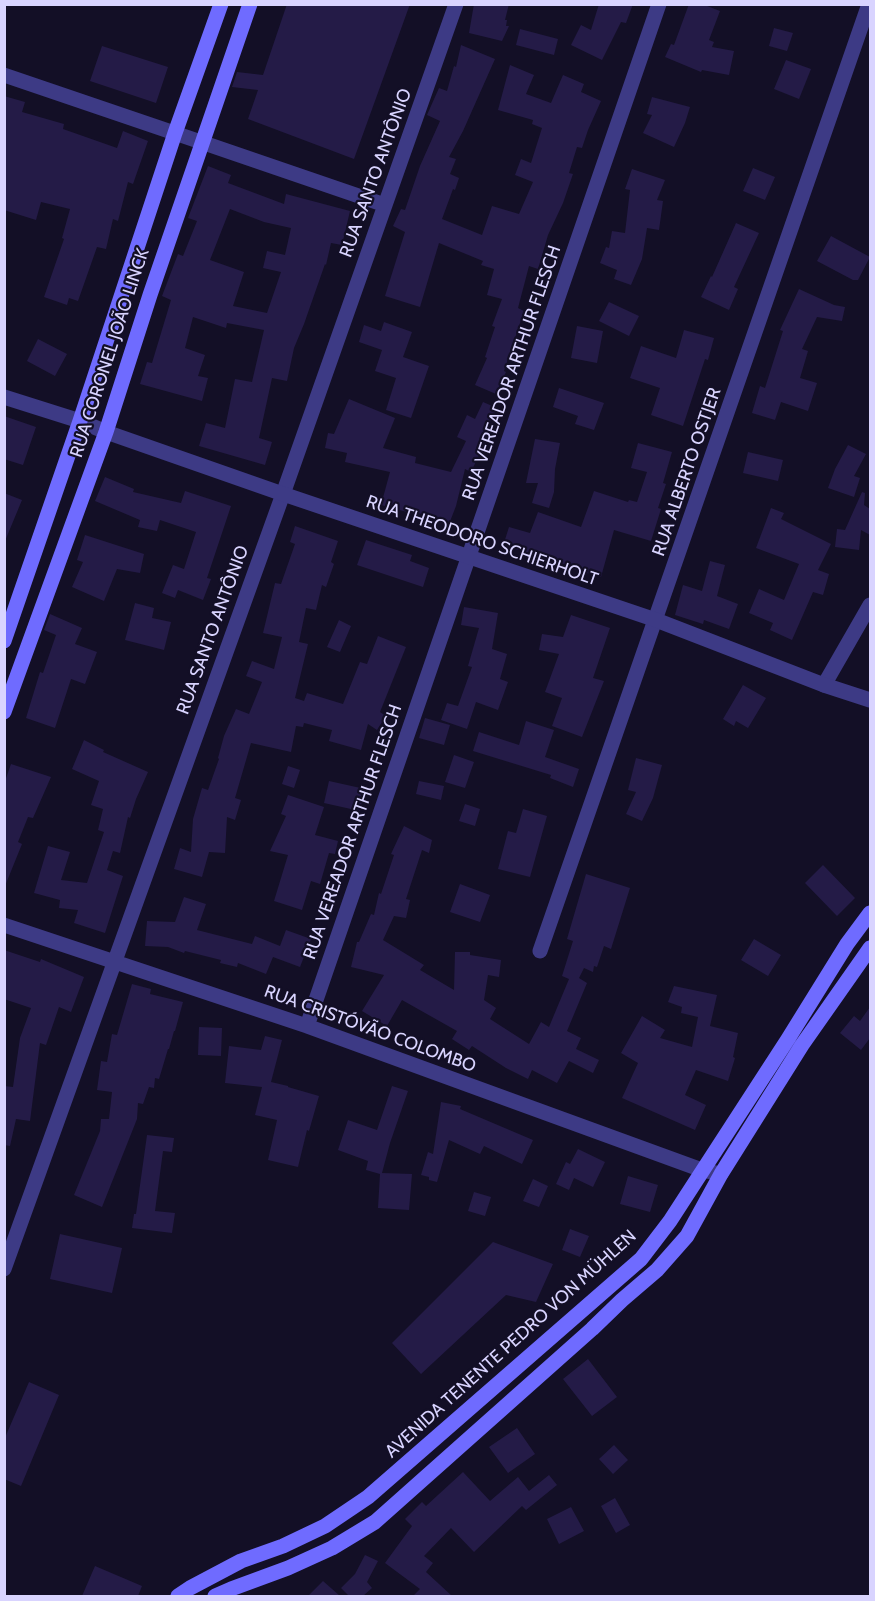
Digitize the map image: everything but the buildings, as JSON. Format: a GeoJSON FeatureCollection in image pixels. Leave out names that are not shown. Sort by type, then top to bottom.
{"type":"FeatureCollection","features":[{"type":"Feature","properties":{"kind":"main road","name":"RUA CORONEL JOÃO LINCK"},"geometry":{"type":"LineString","coordinates":[[4,641],[221,4]]}},
{"type":"Feature","properties":{"kind":"main road","name":"RUA CORONEL JOÃO LINCK"},"geometry":{"type":"LineString","coordinates":[[4,712],[106,432],[201,142],[250,4]]}},
{"type":"Feature","properties":{"kind":"main road"},"geometry":{"type":"LineString","coordinates":[[126,283],[150,295]]}},
{"type":"Feature","properties":{"kind":"main road","name":"AVENIDA TENENTE PEDRO VON MÜHLEN"},"geometry":{"type":"LineString","coordinates":[[178,1596],[241,1561],[283,1546],[325,1526],[368,1497],[640,1259],[670,1221],[847,944],[870,913]]}},
{"type":"Feature","properties":{"kind":"main road"},"geometry":{"type":"LineString","coordinates":[[214,1596],[288,1568],[332,1548],[375,1522],[657,1270],[687,1236],[721,1174],[802,1045],[870,948]]}},
{"type":"Feature","properties":{"kind":"main road"},"geometry":{"type":"LineString","coordinates":[[528,1357],[544,1372]]}},
{"type":"Feature","properties":{"kind":"street","name":"RUA SANTO ANTÔNIO"},"geometry":{"type":"LineString","coordinates":[[4,1269],[283,494],[456,4]]}},
{"type":"Feature","properties":{"kind":"street","name":"RUA VEREADOR ARTHUR FLESCH"},"geometry":{"type":"LineString","coordinates":[[307,1026],[659,4]]}},
{"type":"Feature","properties":{"kind":"street","name":"RUA ALBERTO OSTJER"},"geometry":{"type":"LineString","coordinates":[[540,951],[869,4]]}},
{"type":"Feature","properties":{"kind":"street"},"geometry":{"type":"LineString","coordinates":[[4,75],[385,205]]}},
{"type":"Feature","properties":{"kind":"street","name":"RUA THEODORO SCHIERHOLT"},"geometry":{"type":"LineString","coordinates":[[4,397],[80,421],[283,494],[656,620],[824,685],[870,700]]}},
{"type":"Feature","properties":{"kind":"street"},"geometry":{"type":"LineString","coordinates":[[824,685],[870,605]]}},
{"type":"Feature","properties":{"kind":"street","name":"RUA CRISTÓVÃO COLOMBO"},"geometry":{"type":"LineString","coordinates":[[4,925],[307,1026],[702,1170],[721,1174]]}}]}
